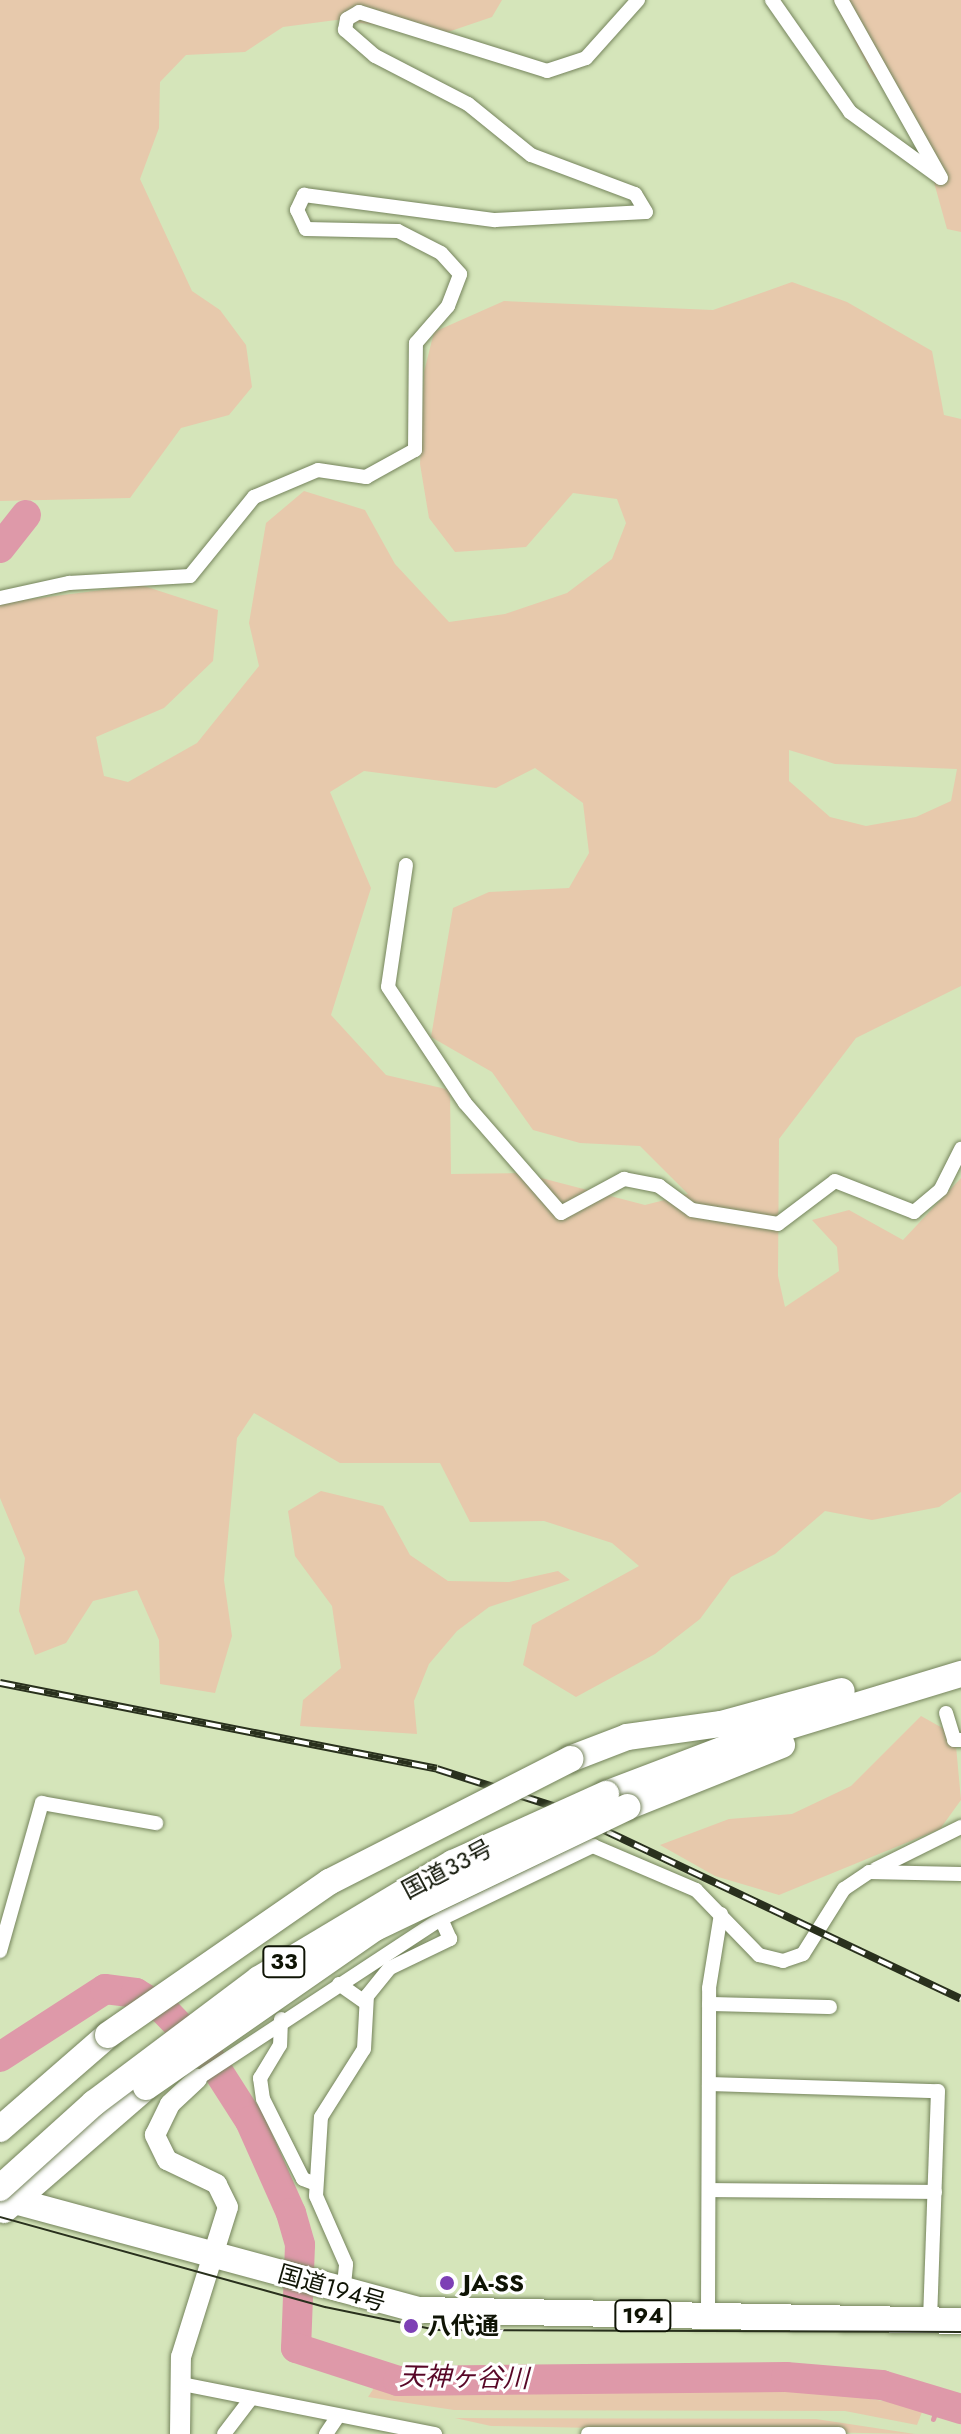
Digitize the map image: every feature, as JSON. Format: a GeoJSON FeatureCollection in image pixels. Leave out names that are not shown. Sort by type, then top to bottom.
{"type":"FeatureCollection","features":[{"type":"Feature","properties":{"kind":"highway"},"geometry":{"type":"LineString","coordinates":[[3,2200],[146,2087],[375,1928],[616,1800],[933,1681],[961,1674]]}},
{"type":"Feature","properties":{"kind":"highway"},"geometry":{"type":"LineString","coordinates":[[0,2129],[108,2035],[329,1882],[570,1759],[627,1737],[721,1724],[863,1686],[933,1681]]}},
{"type":"Feature","properties":{"kind":"highway","name":"国道33号"},"geometry":{"type":"LineString","coordinates":[[3,2200],[104,2095],[259,1979],[453,1863],[616,1800]]}},
{"type":"Feature","properties":{"kind":"highway","name":"国道194号"},"geometry":{"type":"LineString","coordinates":[[3,2200],[218,2255],[335,2292],[486,2317],[708,2313],[961,2321]]}},
{"type":"Feature","properties":{"kind":"street"},"geometry":{"type":"LineString","coordinates":[[0,598],[69,583],[190,576],[254,497],[318,470],[366,477],[415,450],[416,343],[448,306],[460,274],[441,253],[398,231],[306,229],[297,210],[304,195],[495,220],[646,212],[635,194],[531,155],[468,104],[375,56],[345,30],[347,19],[359,12],[547,71],[586,58],[638,0]]}},
{"type":"Feature","properties":{"kind":"street"},"geometry":{"type":"LineString","coordinates":[[772,0],[850,112],[941,178],[841,0]]}},
{"type":"Feature","properties":{"kind":"street"},"geometry":{"type":"LineString","coordinates":[[406,865],[388,987],[465,1103],[561,1213],[624,1179],[659,1186],[692,1210],[778,1224],[835,1181],[858,1186],[891,1209],[914,1212],[941,1189],[961,1149]]}},
{"type":"Feature","properties":{"kind":"street"},"geometry":{"type":"LineString","coordinates":[[946,1713],[954,1740],[961,1740]]}},
{"type":"Feature","properties":{"kind":"street"},"geometry":{"type":"LineString","coordinates":[[0,1951],[42,1803],[156,1823]]}},
{"type":"Feature","properties":{"kind":"street"},"geometry":{"type":"LineString","coordinates":[[180,2434],[185,2337],[218,2255],[225,2195],[205,2176],[167,2160],[155,2143],[170,2104],[234,2050],[441,1919],[593,1846],[696,1890],[759,1955],[793,1960],[844,1889],[869,1872],[961,1827]]}},
{"type":"Feature","properties":{"kind":"street"},"geometry":{"type":"LineString","coordinates":[[869,1872],[961,1874]]}},
{"type":"Feature","properties":{"kind":"street"},"geometry":{"type":"LineString","coordinates":[[708,2313],[709,2004],[721,1914]]}},
{"type":"Feature","properties":{"kind":"street"},"geometry":{"type":"LineString","coordinates":[[335,2292],[346,2264],[316,2184],[321,2117],[364,2049],[366,2003],[390,1968],[450,1939],[441,1919]]}},
{"type":"Feature","properties":{"kind":"street"},"geometry":{"type":"LineString","coordinates":[[339,1984],[366,2003]]}},
{"type":"Feature","properties":{"kind":"street"},"geometry":{"type":"LineString","coordinates":[[709,2004],[830,2007]]}},
{"type":"Feature","properties":{"kind":"street"},"geometry":{"type":"LineString","coordinates":[[281,2019],[280,2045],[260,2078],[263,2099],[303,2179],[316,2184]]}},
{"type":"Feature","properties":{"kind":"street"},"geometry":{"type":"LineString","coordinates":[[709,2084],[938,2091],[930,2320]]}},
{"type":"Feature","properties":{"kind":"street"},"geometry":{"type":"LineString","coordinates":[[709,2190],[935,2192]]}},
{"type":"Feature","properties":{"kind":"street"},"geometry":{"type":"LineString","coordinates":[[182,2384],[250,2400],[435,2434]]}},
{"type":"Feature","properties":{"kind":"street"},"geometry":{"type":"LineString","coordinates":[[224,2434],[250,2400]]}},
{"type":"Feature","properties":{"kind":"street"},"geometry":{"type":"LineString","coordinates":[[326,2434],[338,2416]]}},
{"type":"Feature","properties":{"kind":"street"},"geometry":{"type":"LineString","coordinates":[[588,2434],[839,2434]]}},
{"type":"Feature","properties":{"kind":"shaded area"},"geometry":{"type":"Polygon","coordinates":[[[0,0],[502,0],[492,17],[445,33],[336,20],[283,27],[245,52],[186,55],[160,82],[159,128],[140,179],[192,291],[220,310],[246,345],[252,387],[229,415],[181,428],[130,498],[0,501],[0,0]]]}},
{"type":"Feature","properties":{"kind":"shaded area"},"geometry":{"type":"Polygon","coordinates":[[[833,0],[961,0],[961,232],[947,229],[918,125],[872,74],[833,0]]]}},
{"type":"Feature","properties":{"kind":"shaded area"},"geometry":{"type":"Polygon","coordinates":[[[792,282],[847,302],[932,351],[944,415],[961,419],[961,986],[856,1038],[779,1139],[778,1276],[785,1307],[839,1271],[837,1247],[812,1220],[849,1210],[903,1240],[961,1178],[961,1492],[939,1507],[872,1520],[825,1511],[775,1554],[731,1577],[700,1619],[655,1654],[576,1697],[523,1665],[532,1625],[639,1566],[612,1543],[544,1521],[470,1522],[440,1463],[340,1463],[254,1413],[237,1438],[224,1580],[232,1636],[215,1693],[160,1684],[159,1640],[137,1590],[93,1601],[66,1643],[35,1655],[19,1611],[25,1558],[0,1498],[0,603],[141,585],[218,610],[213,661],[164,708],[96,737],[104,776],[128,782],[197,743],[259,666],[249,623],[266,523],[304,491],[365,510],[395,564],[449,622],[505,614],[567,593],[612,559],[626,523],[617,499],[573,493],[526,547],[455,552],[429,518],[420,464],[424,372],[434,332],[504,301],[713,310],[792,282]],[[789,750],[789,781],[830,817],[866,826],[916,817],[951,801],[957,769],[835,764],[789,750]],[[535,768],[496,788],[364,771],[330,792],[371,888],[331,1015],[386,1075],[450,1090],[451,1174],[522,1173],[645,1205],[688,1194],[640,1146],[580,1143],[533,1130],[492,1072],[431,1037],[453,908],[489,892],[569,888],[589,853],[583,803],[535,768]]]}},
{"type":"Feature","properties":{"kind":"shaded area"},"geometry":{"type":"Polygon","coordinates":[[[321,1491],[383,1506],[410,1555],[448,1581],[509,1582],[558,1571],[570,1580],[489,1607],[457,1631],[429,1664],[414,1701],[417,1734],[300,1726],[303,1700],[341,1668],[332,1606],[295,1556],[288,1511],[321,1491]]]}},
{"type":"Feature","properties":{"kind":"shaded area"},"geometry":{"type":"Polygon","coordinates":[[[921,1716],[955,1735],[961,1800],[940,1829],[779,1895],[715,1876],[660,1845],[729,1819],[792,1814],[851,1786],[921,1716]]]}},
{"type":"Feature","properties":{"kind":"shaded area"},"geometry":{"type":"Polygon","coordinates":[[[378,2382],[471,2391],[810,2390],[924,2407],[917,2425],[845,2411],[454,2410],[368,2397],[378,2382]]]}},
{"type":"Feature","properties":{"kind":"shaded area"},"geometry":{"type":"Polygon","coordinates":[[[455,2418],[816,2419],[915,2434],[491,2426],[455,2418]]]}},
{"type":"Feature","properties":{"kind":"waterway","name":"天神ヶ谷川"},"geometry":{"type":"LineString","coordinates":[[0,548],[26,515]]}},
{"type":"Feature","properties":{"kind":"waterway","name":"天神ヶ谷川"},"geometry":{"type":"LineString","coordinates":[[0,2057],[105,1989],[136,1993],[164,2010],[209,2057],[250,2121],[291,2213],[300,2245],[296,2348],[398,2381],[786,2377],[882,2385],[961,2409]]}},
{"type":"Feature","properties":{"kind":"waterway"},"geometry":{"type":"LineString","coordinates":[[933,2419],[939,2402]]}},
{"type":"Feature","properties":{"kind":"tram line"},"geometry":{"type":"LineString","coordinates":[[0,2217],[325,2307],[437,2330],[961,2332]]}},
{"type":"Feature","properties":{"kind":"railway"},"geometry":{"type":"LineString","coordinates":[[0,1683],[437,1769],[553,1806],[961,1999]]}},
{"type":"Feature","properties":{"kind":"place","name":"JA-SS"},"geometry":{"type":"Point","coordinates":[447,2283]}},
{"type":"Feature","properties":{"kind":"place","name":"八代通"},"geometry":{"type":"Point","coordinates":[411,2326]}}]}
